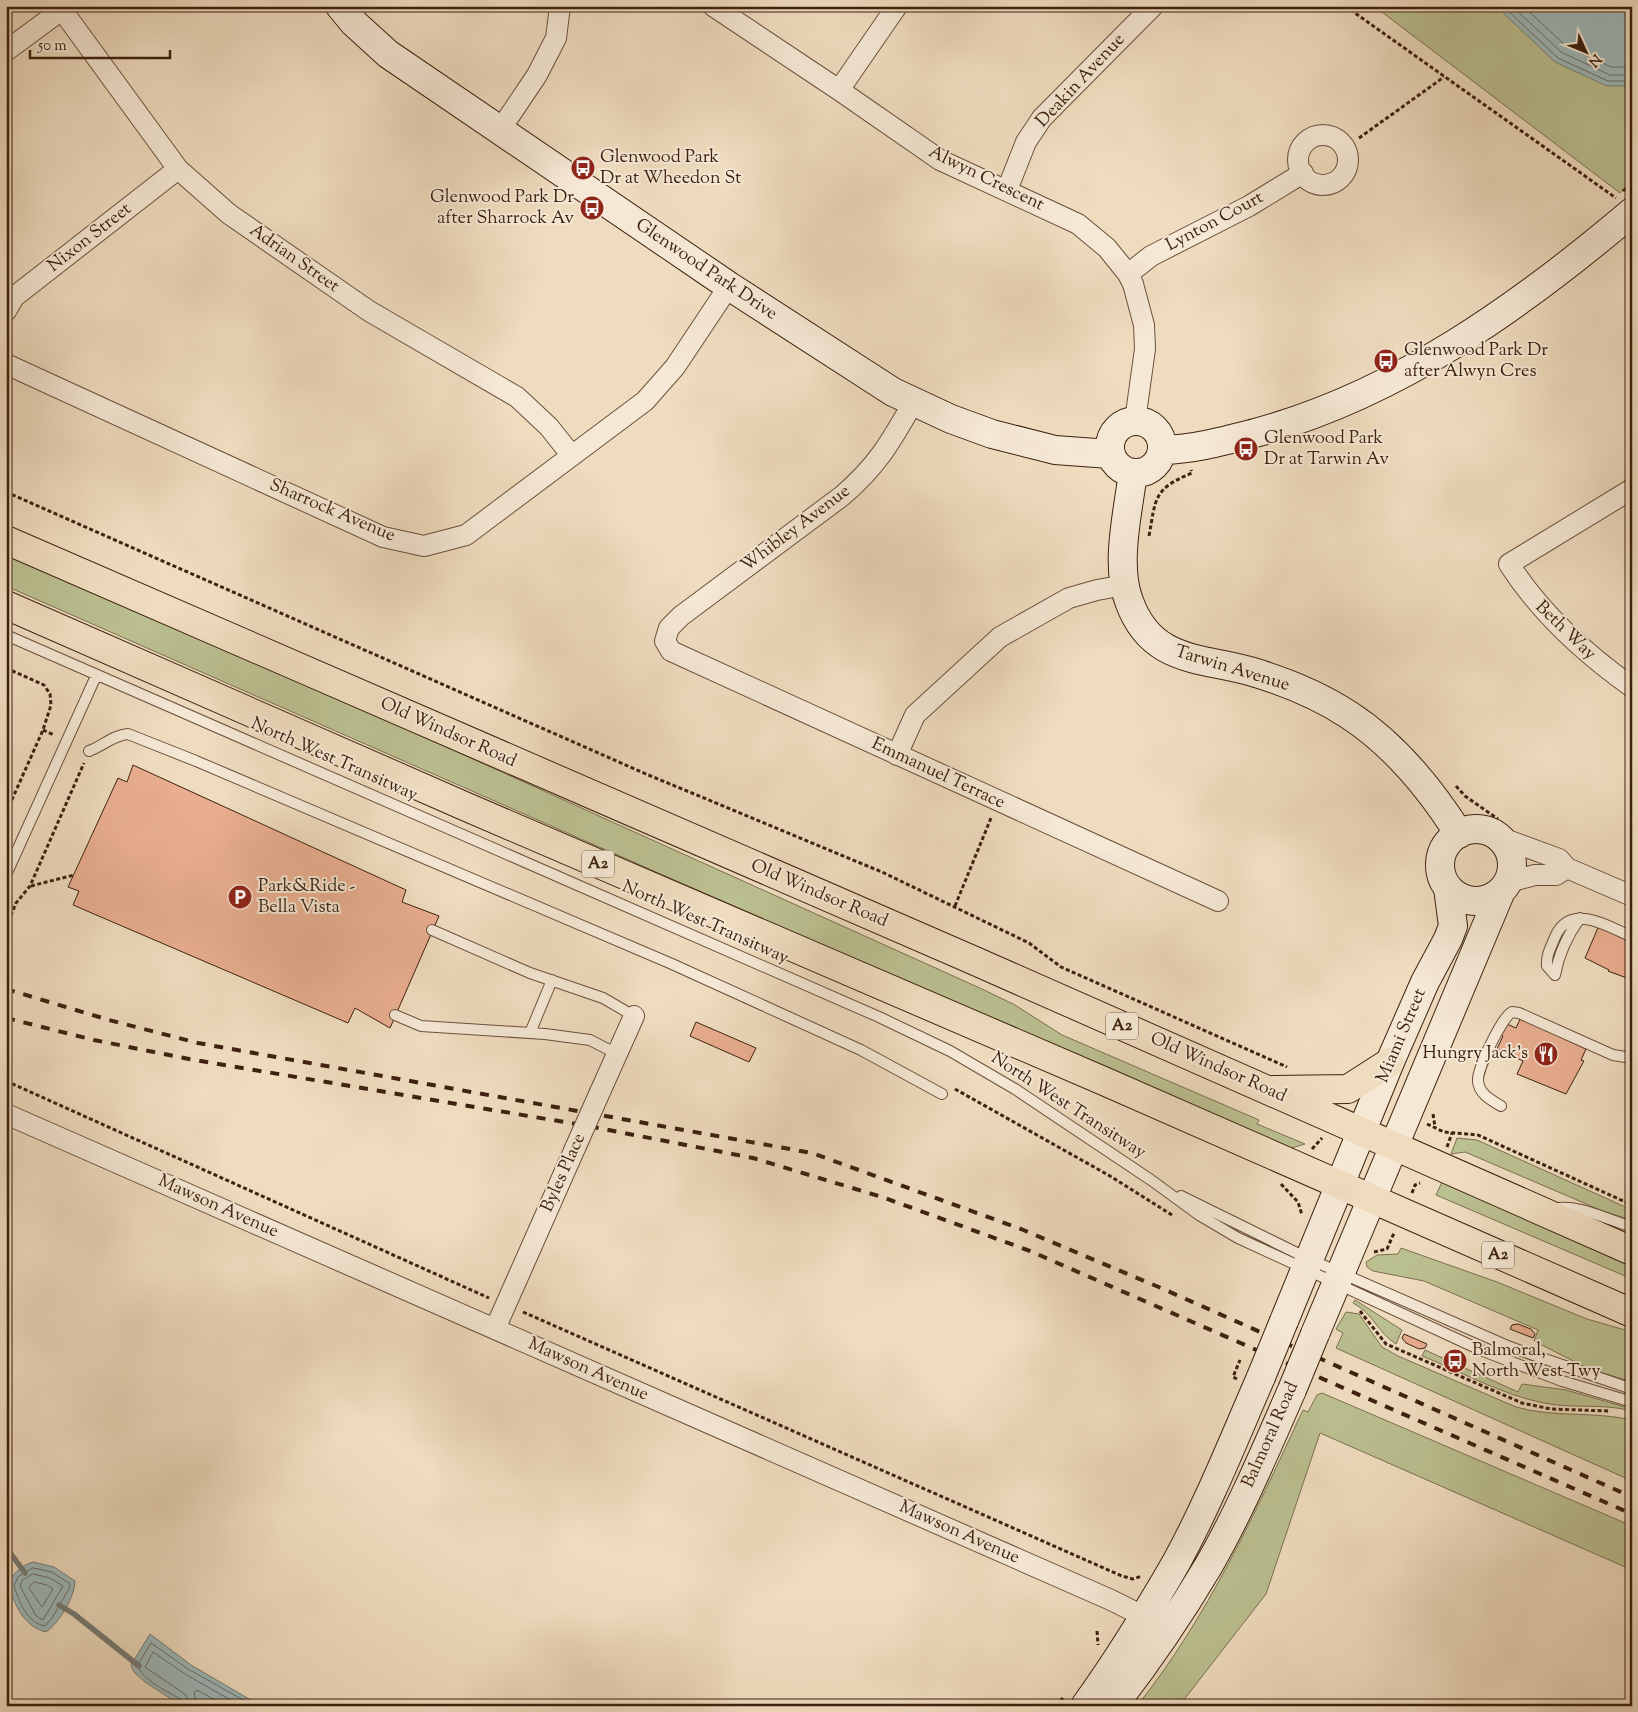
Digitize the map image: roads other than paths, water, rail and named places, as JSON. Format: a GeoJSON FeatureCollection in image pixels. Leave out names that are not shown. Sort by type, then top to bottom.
{"type":"FeatureCollection","features":[{"type":"Feature","properties":{"kind":"highway","name":"Old Windsor Road"},"geometry":{"type":"LineString","coordinates":[[6,540],[1632,1250]]}},
{"type":"Feature","properties":{"kind":"highway","name":"A2"},"geometry":{"type":"LineString","coordinates":[[6,605],[1106,1082],[1290,1165],[1340,1184],[1632,1313]]}},
{"type":"Feature","properties":{"kind":"highway"},"geometry":{"type":"LineString","coordinates":[[1269,1091],[1348,1089],[1390,1062]]}},
{"type":"Feature","properties":{"kind":"street","name":"Glenwood Park Drive"},"geometry":{"type":"LineString","coordinates":[[340,6],[360,29],[388,54],[728,286],[836,357],[913,403],[992,434],[1035,446],[1110,454]]}},
{"type":"Feature","properties":{"kind":"street"},"geometry":{"type":"LineString","coordinates":[[500,130],[537,75],[556,38],[560,6]]}},
{"type":"Feature","properties":{"kind":"street","name":"Alwyn Crescent"},"geometry":{"type":"LineString","coordinates":[[713,6],[940,160],[1007,190],[1089,231],[1112,253],[1128,274],[1140,302],[1145,335],[1142,382],[1135,420]]}},
{"type":"Feature","properties":{"kind":"street"},"geometry":{"type":"LineString","coordinates":[[839,90],[897,6]]}},
{"type":"Feature","properties":{"kind":"street","name":"Deakin Avenue"},"geometry":{"type":"LineString","coordinates":[[1007,190],[1026,142],[1042,118],[1153,6]]}},
{"type":"Feature","properties":{"kind":"street"},"geometry":{"type":"LineString","coordinates":[[6,51],[64,8]]}},
{"type":"Feature","properties":{"kind":"street","name":"Adrian Street"},"geometry":{"type":"LineString","coordinates":[[64,8],[178,169],[229,214],[369,311],[517,397],[549,427],[572,456]]}},
{"type":"Feature","properties":{"kind":"street","name":"Nixon Street"},"geometry":{"type":"LineString","coordinates":[[6,311],[14,297],[178,169]]}},
{"type":"Feature","properties":{"kind":"street","name":"Lynton Court"},"geometry":{"type":"LineString","coordinates":[[1128,274],[1151,256],[1249,206],[1303,173]]}},
{"type":"Feature","properties":{"kind":"street"},"geometry":{"type":"LineString","coordinates":[[1162,450],[1205,446],[1276,427],[1348,400],[1402,374],[1438,354],[1493,317],[1588,248],[1620,204]]}},
{"type":"Feature","properties":{"kind":"street","name":"Sharrock Avenue"},"geometry":{"type":"LineString","coordinates":[[6,364],[383,537],[424,546],[466,535],[645,401],[676,367],[728,286]]}},
{"type":"Feature","properties":{"kind":"street","name":"Whibley Avenue"},"geometry":{"type":"LineString","coordinates":[[665,641],[669,628],[681,616],[842,496],[867,475],[886,450],[913,403]]}},
{"type":"Feature","properties":{"kind":"street"},"geometry":{"type":"LineString","coordinates":[[1135,420],[1152,426],[1158,432],[1162,450],[1160,458],[1149,470],[1133,474],[1118,468],[1110,454],[1111,438],[1114,431],[1120,426],[1135,420]]}},
{"type":"Feature","properties":{"kind":"street","name":"Tarwin Avenue"},"geometry":{"type":"LineString","coordinates":[[1133,474],[1123,554],[1124,585],[1128,601],[1142,626],[1160,644],[1174,653],[1186,658],[1252,672],[1286,684],[1328,703],[1368,728],[1426,786],[1459,834]]}},
{"type":"Feature","properties":{"kind":"street","name":"Beth Way"},"geometry":{"type":"LineString","coordinates":[[1632,488],[1509,564],[1527,592],[1546,613],[1592,659],[1632,687]]}},
{"type":"Feature","properties":{"kind":"street"},"geometry":{"type":"LineString","coordinates":[[897,754],[915,715],[1000,637],[1070,598],[1124,585]]}},
{"type":"Feature","properties":{"kind":"street","name":"Emmanuel Terrace"},"geometry":{"type":"LineString","coordinates":[[665,641],[671,651],[683,658],[1218,901]]}},
{"type":"Feature","properties":{"kind":"street"},"geometry":{"type":"LineString","coordinates":[[1567,868],[1556,875],[1535,875],[1505,886],[1481,901],[1470,901],[1458,897],[1448,888],[1442,877],[1440,865],[1442,852],[1449,842],[1459,834],[1480,830],[1559,859],[1567,868],[1632,896]]}},
{"type":"Feature","properties":{"kind":"street"},"geometry":{"type":"LineString","coordinates":[[1499,837],[1506,845],[1511,857],[1512,869],[1505,886]]}},
{"type":"Feature","properties":{"kind":"street","name":"Miami Street"},"geometry":{"type":"LineString","coordinates":[[1393,1145],[1505,886]]}},
{"type":"Feature","properties":{"kind":"street","name":"Miami Street"},"geometry":{"type":"LineString","coordinates":[[1340,1184],[1425,982],[1448,939],[1452,926],[1448,888]]}},
{"type":"Feature","properties":{"kind":"street","name":"Byles Place"},"geometry":{"type":"LineString","coordinates":[[495,1329],[634,1016]]}},
{"type":"Feature","properties":{"kind":"street","name":"Mawson Avenue"},"geometry":{"type":"LineString","coordinates":[[6,1114],[1169,1628]]}},
{"type":"Feature","properties":{"kind":"street","name":"Balmoral Road"},"geometry":{"type":"LineString","coordinates":[[1113,1706],[1169,1628],[1210,1564],[1252,1479],[1292,1390],[1393,1145]]}},
{"type":"Feature","properties":{"kind":"street","name":"Balmoral Road"},"geometry":{"type":"LineString","coordinates":[[1085,1706],[1144,1616],[1177,1561],[1212,1490],[1261,1377],[1340,1184]]}},
{"type":"Feature","properties":{"kind":"lane","name":"North West Transitway"},"geometry":{"type":"LineString","coordinates":[[6,636],[270,749],[950,1051],[1015,1090],[1151,1180],[1216,1226],[1338,1278],[1510,1347],[1632,1389]]}},
{"type":"Feature","properties":{"kind":"lane"},"geometry":{"type":"LineString","coordinates":[[6,876],[96,676]]}},
{"type":"Feature","properties":{"kind":"lane"},"geometry":{"type":"LineString","coordinates":[[89,751],[103,746],[117,735],[128,734],[196,761],[672,964],[861,1050],[942,1094]]}},
{"type":"Feature","properties":{"kind":"lane"},"geometry":{"type":"LineString","coordinates":[[1556,975],[1547,966],[1546,957],[1558,931],[1567,922],[1580,918],[1593,919],[1632,937]]}},
{"type":"Feature","properties":{"kind":"lane"},"geometry":{"type":"LineString","coordinates":[[432,930],[552,980],[603,998],[634,1016]]}},
{"type":"Feature","properties":{"kind":"lane"},"geometry":{"type":"LineString","coordinates":[[530,1033],[552,980]]}},
{"type":"Feature","properties":{"kind":"lane"},"geometry":{"type":"LineString","coordinates":[[1501,1106],[1481,1091],[1478,1080],[1503,1021],[1512,1012],[1519,1013],[1613,1055],[1632,1058]]}},
{"type":"Feature","properties":{"kind":"lane"},"geometry":{"type":"LineString","coordinates":[[395,1014],[421,1026],[530,1033],[590,1040],[617,1054]]}},
{"type":"Feature","properties":{"kind":"lane"},"geometry":{"type":"LineString","coordinates":[[1542,1211],[1564,1206],[1574,1207],[1632,1227]]}},
{"type":"Feature","properties":{"kind":"lane","name":"North West Transitway"},"geometry":{"type":"LineString","coordinates":[[1338,1278],[1483,1351],[1562,1381],[1632,1402]]}},
{"type":"Feature","properties":{"kind":"water"},"geometry":{"type":"Polygon","coordinates":[[[1496,6],[1632,6],[1632,86],[1607,86],[1555,62],[1496,6]]]}},
{"type":"Feature","properties":{"kind":"water"},"geometry":{"type":"Polygon","coordinates":[[[33,1562],[54,1567],[75,1581],[69,1602],[56,1622],[46,1632],[31,1625],[21,1614],[8,1584],[18,1570],[33,1562]]]}},
{"type":"Feature","properties":{"kind":"water"},"geometry":{"type":"Polygon","coordinates":[[[150,1634],[191,1665],[261,1706],[182,1706],[145,1682],[134,1672],[131,1665],[150,1634]]]}},
{"type":"Feature","properties":{"kind":"waterway"},"geometry":{"type":"LineString","coordinates":[[6,1547],[25,1573]]}},
{"type":"Feature","properties":{"kind":"waterway"},"geometry":{"type":"LineString","coordinates":[[59,1605],[74,1614],[139,1666]]}},
{"type":"Feature","properties":{"kind":"railway"},"geometry":{"type":"LineString","coordinates":[[6,989],[109,1020],[198,1043],[812,1153],[1021,1229],[1161,1288],[1632,1497]]}},
{"type":"Feature","properties":{"kind":"railway"},"geometry":{"type":"LineString","coordinates":[[6,1018],[94,1040],[189,1059],[588,1126],[753,1158],[882,1197],[1030,1251],[1632,1514]]}},
{"type":"Feature","properties":{"kind":"place","name":"Glenwood Park Dr at Wheedon St"},"geometry":{"type":"Point","coordinates":[583,168]}},
{"type":"Feature","properties":{"kind":"place","name":"Glenwood Park Dr after Sharrock Av"},"geometry":{"type":"Point","coordinates":[592,208]}},
{"type":"Feature","properties":{"kind":"place","name":"Glenwood Park Dr after Alwyn Cres"},"geometry":{"type":"Point","coordinates":[1386,361]}},
{"type":"Feature","properties":{"kind":"place","name":"Glenwood Park Dr at Tarwin Av"},"geometry":{"type":"Point","coordinates":[1246,449]}},
{"type":"Feature","properties":{"kind":"place","name":"Park&Ride - Bella Vista"},"geometry":{"type":"Point","coordinates":[240,897]}},
{"type":"Feature","properties":{"kind":"place","name":"Hungry Jack's"},"geometry":{"type":"Point","coordinates":[1546,1054]}},
{"type":"Feature","properties":{"kind":"place","name":"Balmoral, North West Twy"},"geometry":{"type":"Point","coordinates":[1455,1361]}}]}
